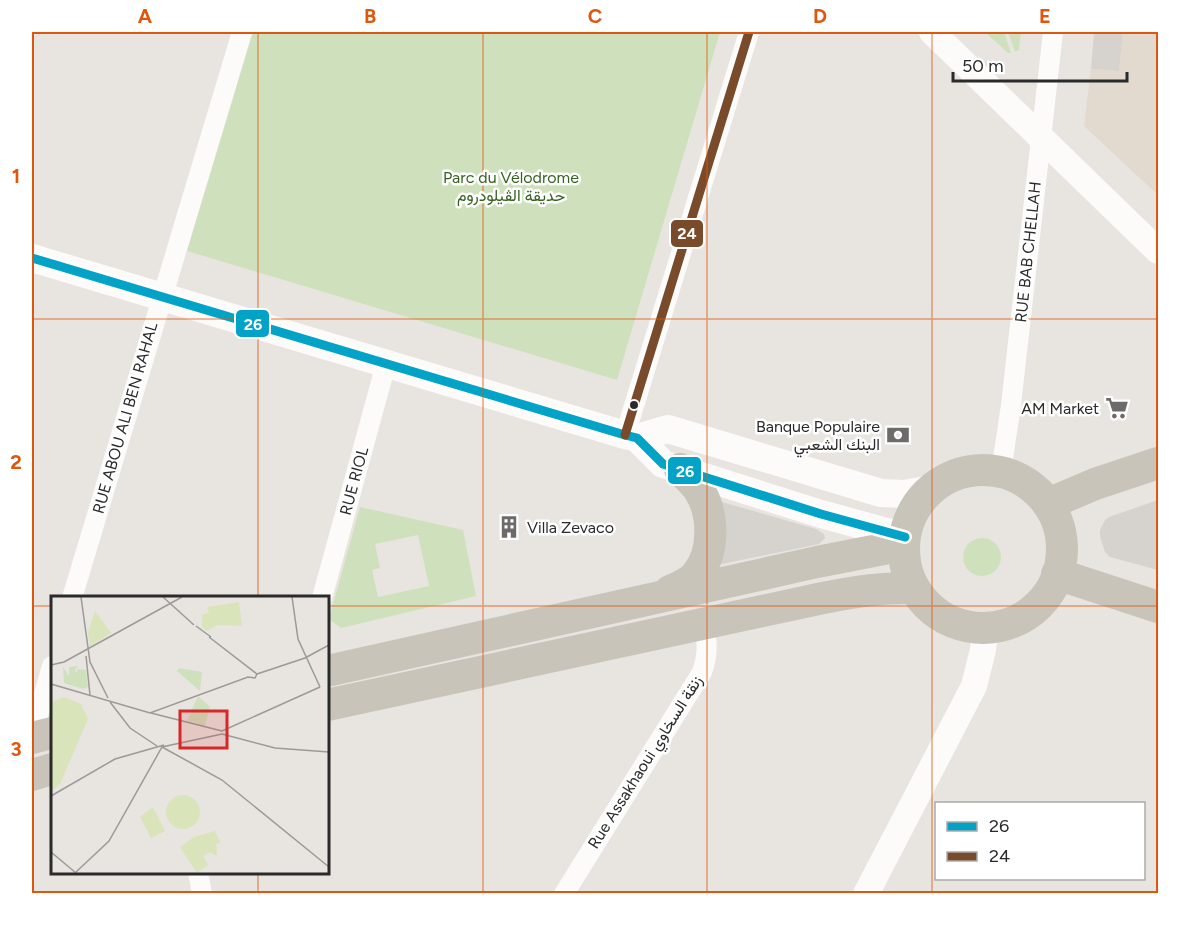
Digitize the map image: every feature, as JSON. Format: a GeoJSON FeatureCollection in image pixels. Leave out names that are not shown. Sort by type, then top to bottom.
{"type":"FeatureCollection","features":[{"type":"Feature","properties":{"kind":"main road"},"geometry":{"type":"LineString","coordinates":[[32,258],[631,436],[663,464],[904,541]]}},
{"type":"Feature","properties":{"kind":"main road"},"geometry":{"type":"LineString","coordinates":[[631,436],[668,429],[881,492],[904,494],[932,489]]}},
{"type":"Feature","properties":{"kind":"main road"},"geometry":{"type":"LineString","coordinates":[[1048,504],[1095,484],[1158,463]]}},
{"type":"Feature","properties":{"kind":"main road"},"geometry":{"type":"LineString","coordinates":[[658,597],[692,579],[703,563],[708,547],[709,518],[704,500],[699,490],[680,469]]}},
{"type":"Feature","properties":{"kind":"main road"},"geometry":{"type":"LineString","coordinates":[[1001,472],[1035,489],[1048,504],[1058,526],[1061,540],[1062,553],[1058,574],[1041,602],[1028,614],[1013,622],[985,628],[966,626],[948,620],[926,603],[915,588],[906,567],[904,541],[913,513],[932,489],[943,481],[961,474],[1001,472]]}},
{"type":"Feature","properties":{"kind":"main road"},"geometry":{"type":"LineString","coordinates":[[328,671],[904,541]]}},
{"type":"Feature","properties":{"kind":"main road"},"geometry":{"type":"LineString","coordinates":[[1058,574],[1158,607]]}},
{"type":"Feature","properties":{"kind":"main road"},"geometry":{"type":"LineString","coordinates":[[328,705],[823,598],[872,589],[915,588]]}},
{"type":"Feature","properties":{"kind":"main road"},"geometry":{"type":"LineString","coordinates":[[32,737],[51,733]]}},
{"type":"Feature","properties":{"kind":"main road"},"geometry":{"type":"LineString","coordinates":[[32,775],[51,769]]}},
{"type":"Feature","properties":{"kind":"street","name":"RUE ABOU ALI BEN RAHAL"},"geometry":{"type":"LineString","coordinates":[[73,596],[242,32]]}},
{"type":"Feature","properties":{"kind":"street"},"geometry":{"type":"LineString","coordinates":[[631,436],[749,32]]}},
{"type":"Feature","properties":{"kind":"street"},"geometry":{"type":"LineString","coordinates":[[932,32],[1158,251]]}},
{"type":"Feature","properties":{"kind":"street","name":"RUE BAB CHELLAH"},"geometry":{"type":"LineString","coordinates":[[1001,472],[1011,405],[1053,32]]}},
{"type":"Feature","properties":{"kind":"street","name":"RUE RIOL"},"geometry":{"type":"LineString","coordinates":[[323,596],[386,364]]}},
{"type":"Feature","properties":{"kind":"street","name":"Rue Assakhaoui زنقة السخاوي"},"geometry":{"type":"LineString","coordinates":[[564,894],[702,672],[706,662],[703,625]]}},
{"type":"Feature","properties":{"kind":"street"},"geometry":{"type":"LineString","coordinates":[[866,894],[974,686],[983,650],[985,628]]}},
{"type":"Feature","properties":{"kind":"street"},"geometry":{"type":"LineString","coordinates":[[32,737],[51,670]]}},
{"type":"Feature","properties":{"kind":"street"},"geometry":{"type":"LineString","coordinates":[[198,874],[202,894]]}},
{"type":"Feature","properties":{"kind":"shaded area"},"geometry":{"type":"Polygon","coordinates":[[[1094,32],[1123,32],[1119,71],[1091,69],[1094,32]]]}},
{"type":"Feature","properties":{"kind":"shaded area"},"geometry":{"type":"Polygon","coordinates":[[[1123,32],[1158,32],[1158,195],[1084,126],[1091,69],[1119,71],[1123,32]]]}},
{"type":"Feature","properties":{"kind":"shaded area"},"geometry":{"type":"Polygon","coordinates":[[[1158,500],[1158,570],[1110,557],[1105,552],[1100,537],[1100,530],[1105,520],[1158,500]]]}},
{"type":"Feature","properties":{"kind":"shaded area"},"geometry":{"type":"Polygon","coordinates":[[[719,503],[816,529],[824,534],[825,538],[819,544],[722,564],[718,562],[719,503]]]}},
{"type":"Feature","properties":{"kind":"green space","name":"Parc du Vélodrome حديقة الڤيلودروم"},"geometry":{"type":"Polygon","coordinates":[[[253,32],[720,32],[617,380],[187,251],[253,32]]]}},
{"type":"Feature","properties":{"kind":"green space"},"geometry":{"type":"Polygon","coordinates":[[[985,32],[1004,32],[1011,53],[1008,53],[985,32]]]}},
{"type":"Feature","properties":{"kind":"green space"},"geometry":{"type":"Polygon","coordinates":[[[1008,32],[1021,32],[1019,50],[1015,52],[1008,32]]]}},
{"type":"Feature","properties":{"kind":"green space"},"geometry":{"type":"Polygon","coordinates":[[[360,507],[463,530],[476,596],[341,628],[329,619],[360,507]],[[418,535],[375,544],[380,568],[372,570],[378,597],[429,586],[418,535]]]}},
{"type":"Feature","properties":{"kind":"green space"},"geometry":{"type":"Polygon","coordinates":[[[982,538],[996,543],[1001,557],[996,571],[982,576],[968,571],[963,557],[968,543],[982,538]]]}},
{"type":"Feature","properties":{"kind":"transit line","name":"24"},"geometry":{"type":"LineString","coordinates":[[625,435],[749,32]]}},
{"type":"Feature","properties":{"kind":"transit line","name":"26"},"geometry":{"type":"LineString","coordinates":[[32,258],[637,438],[663,464],[821,514],[905,537]]}},
{"type":"Feature","properties":{"kind":"place","name":"AM Market"},"geometry":{"type":"Point","coordinates":[1117,408]}},
{"type":"Feature","properties":{"kind":"place","name":"Banque Populaire البنك الشعبي"},"geometry":{"type":"Point","coordinates":[898,435]}},
{"type":"Feature","properties":{"kind":"place","name":"Villa Zevaco"},"geometry":{"type":"Point","coordinates":[509,527]}}]}
